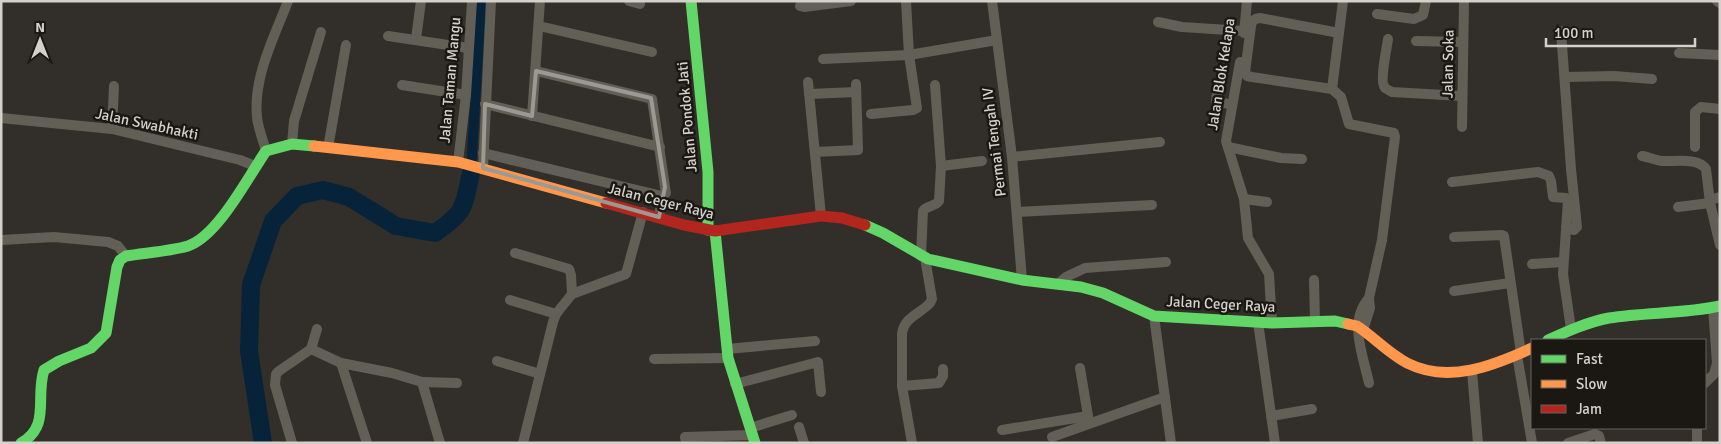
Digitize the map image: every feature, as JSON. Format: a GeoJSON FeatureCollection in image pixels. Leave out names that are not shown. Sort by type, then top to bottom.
{"type":"FeatureCollection","features":[{"type":"Feature","properties":{"kind":"main road","name":"Jalan Pondok Jati"},"geometry":{"type":"LineString","coordinates":[[691,1],[712,230],[727,354],[755,436]]}},
{"type":"Feature","properties":{"kind":"main road","name":"Jalan Ceger Raya"},"geometry":{"type":"LineString","coordinates":[[266,151],[292,144],[460,162],[684,225],[712,230],[821,216],[842,218],[883,233],[927,259],[1022,280],[1081,287],[1102,293],[1154,316],[1272,323],[1335,321],[1360,330],[1407,363],[1432,372],[1472,371],[1531,348]]}},
{"type":"Feature","properties":{"kind":"main road"},"geometry":{"type":"LineString","coordinates":[[21,443],[30,439],[40,422],[44,370],[56,363],[92,349],[106,333],[117,267],[120,260],[126,256],[197,243],[211,230],[266,151]]}},
{"type":"Feature","properties":{"kind":"main road"},"geometry":{"type":"LineString","coordinates":[[1550,339],[1571,329],[1615,317],[1689,312],[1716,307]]}},
{"type":"Feature","properties":{"kind":"street"},"geometry":{"type":"LineString","coordinates":[[266,151],[257,119],[258,90],[261,71],[288,1]]}},
{"type":"Feature","properties":{"kind":"street"},"geometry":{"type":"LineString","coordinates":[[416,39],[421,1]]}},
{"type":"Feature","properties":{"kind":"street","name":"Jalan Taman Mangu"},"geometry":{"type":"LineString","coordinates":[[460,162],[472,1]]}},
{"type":"Feature","properties":{"kind":"street"},"geometry":{"type":"LineString","coordinates":[[482,168],[491,1]]}},
{"type":"Feature","properties":{"kind":"street"},"geometry":{"type":"LineString","coordinates":[[532,116],[540,1]]}},
{"type":"Feature","properties":{"kind":"street"},"geometry":{"type":"LineString","coordinates":[[630,1],[640,4]]}},
{"type":"Feature","properties":{"kind":"street"},"geometry":{"type":"LineString","coordinates":[[800,6],[851,1]]}},
{"type":"Feature","properties":{"kind":"street"},"geometry":{"type":"LineString","coordinates":[[871,114],[917,108],[906,1]]}},
{"type":"Feature","properties":{"kind":"street","name":"Permai Tengah IV"},"geometry":{"type":"LineString","coordinates":[[992,1],[1012,156],[1022,280]]}},
{"type":"Feature","properties":{"kind":"street","name":"Jalan Blok Kelapa"},"geometry":{"type":"LineString","coordinates":[[1247,1],[1240,70],[1226,135],[1228,148],[1244,199],[1248,238],[1269,274],[1272,323]]}},
{"type":"Feature","properties":{"kind":"street"},"geometry":{"type":"LineString","coordinates":[[1332,89],[1343,1]]}},
{"type":"Feature","properties":{"kind":"street"},"geometry":{"type":"LineString","coordinates":[[1376,14],[1418,18],[1423,15],[1426,1]]}},
{"type":"Feature","properties":{"kind":"street","name":"Jalan Soka"},"geometry":{"type":"LineString","coordinates":[[1462,126],[1464,1]]}},
{"type":"Feature","properties":{"kind":"street"},"geometry":{"type":"LineString","coordinates":[[1338,32],[1260,18],[1255,19],[1252,21],[1244,68],[1247,76],[1332,89],[1341,97],[1349,124],[1392,132],[1396,137],[1382,240],[1369,298],[1370,308],[1360,330],[1369,383]]}},
{"type":"Feature","properties":{"kind":"street"},"geometry":{"type":"LineString","coordinates":[[1158,22],[1182,27],[1244,31]]}},
{"type":"Feature","properties":{"kind":"street"},"geometry":{"type":"LineString","coordinates":[[539,26],[652,52]]}},
{"type":"Feature","properties":{"kind":"street"},"geometry":{"type":"LineString","coordinates":[[1561,31],[1577,227],[1574,230],[1566,227]]}},
{"type":"Feature","properties":{"kind":"street"},"geometry":{"type":"LineString","coordinates":[[292,144],[294,121],[321,32]]}},
{"type":"Feature","properties":{"kind":"street"},"geometry":{"type":"LineString","coordinates":[[388,36],[468,48]]}},
{"type":"Feature","properties":{"kind":"street"},"geometry":{"type":"LineString","coordinates":[[1388,39],[1383,74],[1385,88],[1392,92],[1462,96]]}},
{"type":"Feature","properties":{"kind":"street"},"geometry":{"type":"LineString","coordinates":[[823,59],[911,54],[997,40]]}},
{"type":"Feature","properties":{"kind":"street"},"geometry":{"type":"LineString","coordinates":[[1416,41],[1463,42]]}},
{"type":"Feature","properties":{"kind":"street"},"geometry":{"type":"LineString","coordinates":[[328,148],[346,45]]}},
{"type":"Feature","properties":{"kind":"street"},"geometry":{"type":"LineString","coordinates":[[1679,53],[1720,55]]}},
{"type":"Feature","properties":{"kind":"street"},"geometry":{"type":"LineString","coordinates":[[536,71],[651,98],[654,107],[666,193],[662,196],[659,217]]}},
{"type":"Feature","properties":{"kind":"street"},"geometry":{"type":"LineString","coordinates":[[1565,77],[1614,76],[1652,79]]}},
{"type":"Feature","properties":{"kind":"street"},"geometry":{"type":"LineString","coordinates":[[808,82],[821,216]]}},
{"type":"Feature","properties":{"kind":"street"},"geometry":{"type":"LineString","coordinates":[[402,85],[466,94]]}},
{"type":"Feature","properties":{"kind":"street"},"geometry":{"type":"LineString","coordinates":[[912,443],[902,386],[903,327],[907,320],[927,306],[932,300],[923,211],[939,201],[941,166],[935,85]]}},
{"type":"Feature","properties":{"kind":"street"},"geometry":{"type":"LineString","coordinates":[[112,129],[114,86]]}},
{"type":"Feature","properties":{"kind":"street"},"geometry":{"type":"LineString","coordinates":[[809,94],[856,88],[858,150],[815,152]]}},
{"type":"Feature","properties":{"kind":"street"},"geometry":{"type":"LineString","coordinates":[[1217,93],[1216,102],[1232,105]]}},
{"type":"Feature","properties":{"kind":"street"},"geometry":{"type":"LineString","coordinates":[[485,104],[660,148]]}},
{"type":"Feature","properties":{"kind":"street"},"geometry":{"type":"LineString","coordinates":[[1695,147],[1695,112],[1701,107],[1720,108]]}},
{"type":"Feature","properties":{"kind":"street","name":"Jalan Swabhakti"},"geometry":{"type":"LineString","coordinates":[[1,118],[112,129],[240,160],[255,166]]}},
{"type":"Feature","properties":{"kind":"street"},"geometry":{"type":"LineString","coordinates":[[1012,156],[1160,142]]}},
{"type":"Feature","properties":{"kind":"street"},"geometry":{"type":"LineString","coordinates":[[1228,148],[1281,158],[1302,159]]}},
{"type":"Feature","properties":{"kind":"street"},"geometry":{"type":"LineString","coordinates":[[483,153],[662,196]]}},
{"type":"Feature","properties":{"kind":"street"},"geometry":{"type":"LineString","coordinates":[[1642,156],[1662,161],[1695,162],[1706,168],[1720,245]]}},
{"type":"Feature","properties":{"kind":"street"},"geometry":{"type":"LineString","coordinates":[[941,166],[982,161]]}},
{"type":"Feature","properties":{"kind":"street"},"geometry":{"type":"LineString","coordinates":[[1452,182],[1538,172],[1549,176],[1553,197],[1566,198],[1568,200],[1563,262],[1565,300],[1571,329]]}},
{"type":"Feature","properties":{"kind":"street"},"geometry":{"type":"LineString","coordinates":[[1244,199],[1268,202]]}},
{"type":"Feature","properties":{"kind":"street"},"geometry":{"type":"LineString","coordinates":[[1678,208],[1713,200]]}},
{"type":"Feature","properties":{"kind":"street"},"geometry":{"type":"LineString","coordinates":[[1017,212],[1152,205]]}},
{"type":"Feature","properties":{"kind":"street"},"geometry":{"type":"LineString","coordinates":[[522,443],[556,314],[572,294],[626,274],[643,212]]}},
{"type":"Feature","properties":{"kind":"street"},"geometry":{"type":"LineString","coordinates":[[1454,237],[1502,235],[1506,239],[1510,284],[1532,443]]}},
{"type":"Feature","properties":{"kind":"street"},"geometry":{"type":"LineString","coordinates":[[1,240],[54,237],[108,242],[118,246],[126,256]]}},
{"type":"Feature","properties":{"kind":"street"},"geometry":{"type":"LineString","coordinates":[[515,253],[568,269],[572,274],[572,294]]}},
{"type":"Feature","properties":{"kind":"street"},"geometry":{"type":"LineString","coordinates":[[1058,284],[1066,276],[1085,268],[1166,262]]}},
{"type":"Feature","properties":{"kind":"street"},"geometry":{"type":"LineString","coordinates":[[1532,264],[1563,262]]}},
{"type":"Feature","properties":{"kind":"street"},"geometry":{"type":"LineString","coordinates":[[1314,280],[1315,321]]}},
{"type":"Feature","properties":{"kind":"street"},"geometry":{"type":"LineString","coordinates":[[1454,291],[1510,284]]}},
{"type":"Feature","properties":{"kind":"street"},"geometry":{"type":"LineString","coordinates":[[510,300],[556,314]]}},
{"type":"Feature","properties":{"kind":"street"},"geometry":{"type":"LineString","coordinates":[[1706,382],[1714,374],[1717,363],[1716,307]]}},
{"type":"Feature","properties":{"kind":"street"},"geometry":{"type":"LineString","coordinates":[[1154,316],[1171,443]]}},
{"type":"Feature","properties":{"kind":"street"},"geometry":{"type":"LineString","coordinates":[[1258,322],[1275,443]]}},
{"type":"Feature","properties":{"kind":"street"},"geometry":{"type":"LineString","coordinates":[[292,443],[274,379],[279,371],[311,349],[317,329]]}},
{"type":"Feature","properties":{"kind":"street"},"geometry":{"type":"LineString","coordinates":[[654,359],[727,354],[815,341]]}},
{"type":"Feature","properties":{"kind":"street"},"geometry":{"type":"LineString","coordinates":[[311,349],[341,363],[392,373],[422,382],[456,382]]}},
{"type":"Feature","properties":{"kind":"street"},"geometry":{"type":"LineString","coordinates":[[497,361],[540,374]]}},
{"type":"Feature","properties":{"kind":"street"},"geometry":{"type":"LineString","coordinates":[[736,384],[818,362],[821,392]]}},
{"type":"Feature","properties":{"kind":"street"},"geometry":{"type":"LineString","coordinates":[[341,363],[367,443]]}},
{"type":"Feature","properties":{"kind":"street"},"geometry":{"type":"LineString","coordinates":[[902,386],[939,383],[943,376],[943,368]]}},
{"type":"Feature","properties":{"kind":"street"},"geometry":{"type":"LineString","coordinates":[[1080,368],[1089,419]]}},
{"type":"Feature","properties":{"kind":"street"},"geometry":{"type":"LineString","coordinates":[[1472,371],[1478,443]]}},
{"type":"Feature","properties":{"kind":"street"},"geometry":{"type":"LineString","coordinates":[[422,382],[440,443]]}},
{"type":"Feature","properties":{"kind":"street"},"geometry":{"type":"LineString","coordinates":[[1002,430],[1089,419],[1165,397]]}},
{"type":"Feature","properties":{"kind":"street"},"geometry":{"type":"LineString","coordinates":[[1271,416],[1312,409]]}},
{"type":"Feature","properties":{"kind":"street"},"geometry":{"type":"LineString","coordinates":[[686,443],[685,437],[755,436],[792,415]]}},
{"type":"Feature","properties":{"kind":"street"},"geometry":{"type":"LineString","coordinates":[[1052,437],[1089,419]]}},
{"type":"Feature","properties":{"kind":"street"},"geometry":{"type":"LineString","coordinates":[[799,427],[804,443]]}},
{"type":"Feature","properties":{"kind":"street"},"geometry":{"type":"LineString","coordinates":[[1696,429],[1697,443]]}},
{"type":"Feature","properties":{"kind":"street"},"geometry":{"type":"LineString","coordinates":[[1568,443],[1595,434],[1599,436],[1601,443]]}},
{"type":"Feature","properties":{"kind":"highlighted area"},"geometry":{"type":"Polygon","coordinates":[[[536,71],[651,98],[665,187],[659,217],[483,168],[485,104],[532,116],[536,71]]]}},
{"type":"Feature","properties":{"kind":"waterway"},"geometry":{"type":"LineString","coordinates":[[471,172],[481,1]]}},
{"type":"Feature","properties":{"kind":"waterway"},"geometry":{"type":"LineString","coordinates":[[263,443],[249,351],[251,285],[273,221],[297,196],[323,190],[349,197],[396,226],[435,233],[453,219],[462,208],[471,173]]}},
{"type":"Feature","properties":{"kind":"traffic: fast"},"geometry":{"type":"LineString","coordinates":[[691,1],[708,172],[708,230]]}},
{"type":"Feature","properties":{"kind":"traffic: fast"},"geometry":{"type":"LineString","coordinates":[[21,443],[30,436],[39,420],[44,370],[59,361],[91,348],[106,333],[117,267],[120,260],[126,256],[181,248],[199,240],[210,231],[232,204],[266,151],[292,144],[314,146]]}},
{"type":"Feature","properties":{"kind":"traffic: fast"},"geometry":{"type":"LineString","coordinates":[[865,225],[883,233],[928,259],[1022,280],[1081,287],[1103,293],[1154,316],[1272,323],[1335,321],[1348,324]]}},
{"type":"Feature","properties":{"kind":"traffic: fast"},"geometry":{"type":"LineString","coordinates":[[715,231],[728,358],[755,443]]}},
{"type":"Feature","properties":{"kind":"traffic: fast"},"geometry":{"type":"LineString","coordinates":[[1550,339],[1586,324],[1609,318],[1720,306]]}},
{"type":"Feature","properties":{"kind":"traffic: slow"},"geometry":{"type":"LineString","coordinates":[[314,146],[458,162],[606,203]]}},
{"type":"Feature","properties":{"kind":"traffic: slow"},"geometry":{"type":"LineString","coordinates":[[1348,324],[1357,326],[1407,363],[1438,372],[1454,372],[1486,366],[1531,348]]}},
{"type":"Feature","properties":{"kind":"traffic: jam"},"geometry":{"type":"LineString","coordinates":[[606,203],[684,225],[715,231],[821,216],[842,218],[865,225]]}}]}
